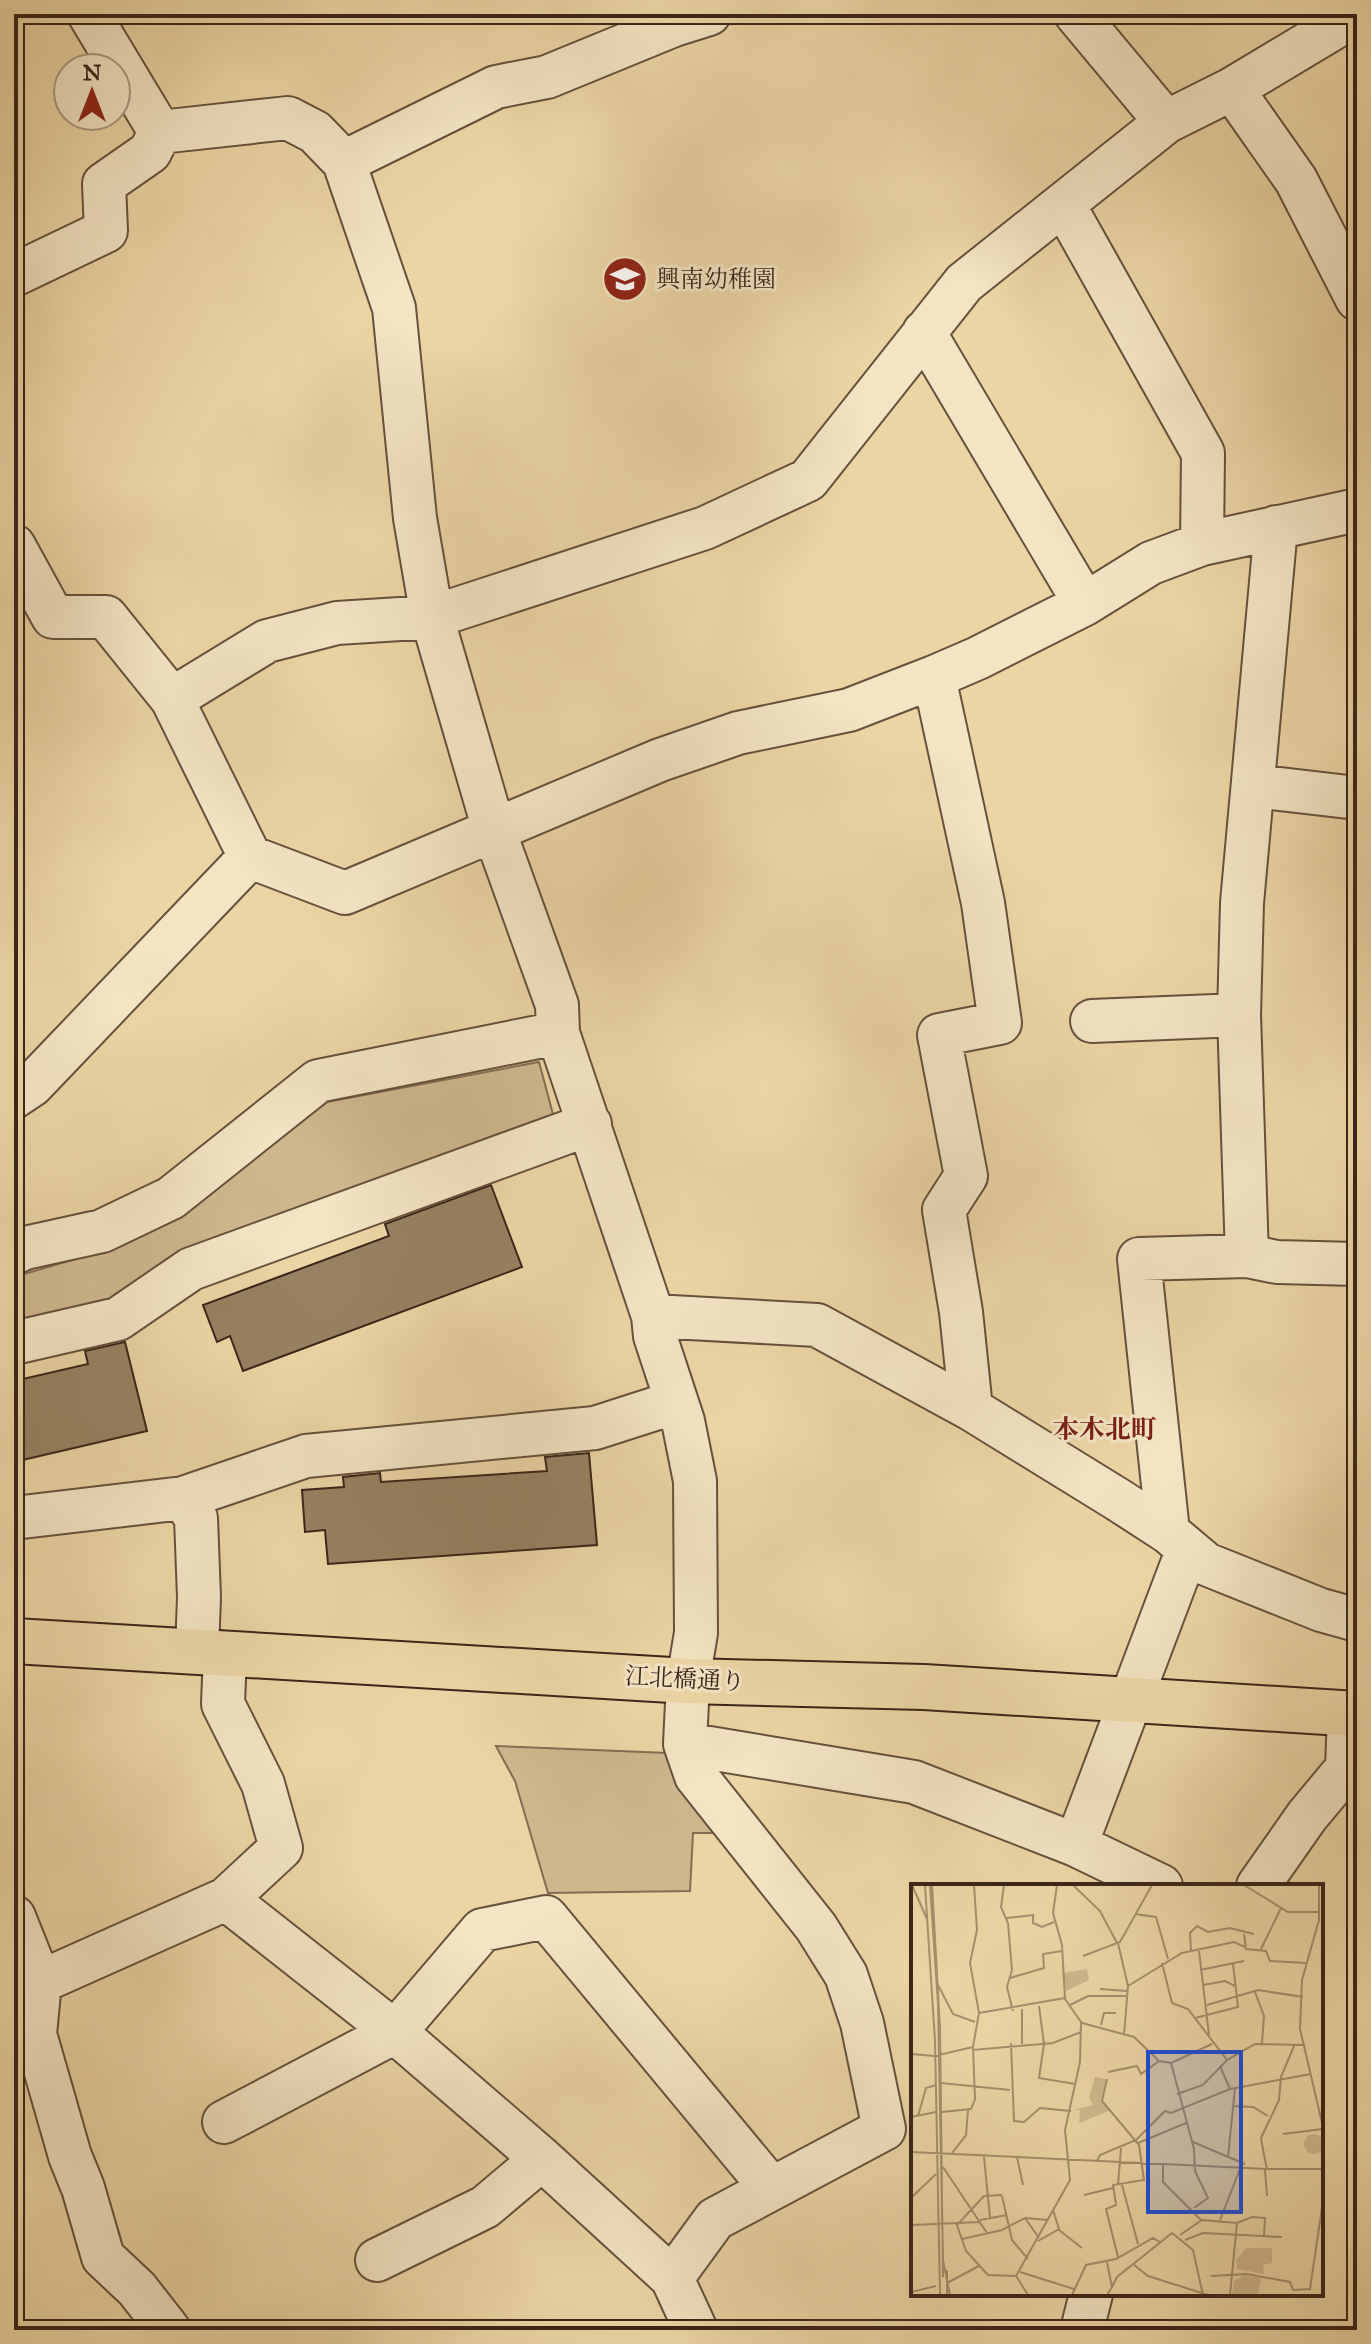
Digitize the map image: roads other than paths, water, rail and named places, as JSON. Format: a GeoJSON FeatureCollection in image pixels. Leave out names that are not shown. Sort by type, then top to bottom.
{"type":"FeatureCollection","features":[{"type":"Feature","properties":{"kind":"main road","name":"江北橋通り"},"geometry":{"type":"LineString","coordinates":[[14,1641],[688,1681],[924,1687],[1353,1714]]}},
{"type":"Feature","properties":{"kind":"street"},"geometry":{"type":"LineString","coordinates":[[89,14],[160,132]]}},
{"type":"Feature","properties":{"kind":"street"},"geometry":{"type":"LineString","coordinates":[[344,162],[496,87],[547,77],[674,25],[709,14]]}},
{"type":"Feature","properties":{"kind":"street"},"geometry":{"type":"LineString","coordinates":[[1076,14],[1166,122]]}},
{"type":"Feature","properties":{"kind":"street"},"geometry":{"type":"LineString","coordinates":[[172,699],[267,641],[337,623],[432,617],[705,528],[808,480],[964,283],[1166,122],[1232,89],[1357,14]]}},
{"type":"Feature","properties":{"kind":"street"},"geometry":{"type":"LineString","coordinates":[[1232,89],[1296,180],[1357,299]]}},
{"type":"Feature","properties":{"kind":"street"},"geometry":{"type":"LineString","coordinates":[[160,132],[288,118],[315,132],[344,162],[394,308],[415,518],[432,617],[494,830],[557,1005],[558,1033],[653,1316],[655,1336],[683,1421],[695,1481],[696,1633],[688,1681],[685,1744],[696,1776],[816,1927],[846,1975],[862,2023],[884,2129],[715,2219],[672,2278]]}},
{"type":"Feature","properties":{"kind":"street"},"geometry":{"type":"LineString","coordinates":[[14,275],[106,231],[104,184],[150,152],[160,132]]}},
{"type":"Feature","properties":{"kind":"street"},"geometry":{"type":"LineString","coordinates":[[1064,205],[1203,453],[1202,544]]}},
{"type":"Feature","properties":{"kind":"street"},"geometry":{"type":"LineString","coordinates":[[924,332],[1085,604]]}},
{"type":"Feature","properties":{"kind":"street"},"geometry":{"type":"LineString","coordinates":[[14,546],[53,617],[106,617],[172,699],[250,857],[345,893],[660,760],[738,733],[849,710],[934,677],[1085,604],[1151,563],[1202,544],[1357,510]]}},
{"type":"Feature","properties":{"kind":"street"},"geometry":{"type":"LineString","coordinates":[[1247,1256],[1239,1015],[1242,903],[1276,527]]}},
{"type":"Feature","properties":{"kind":"street"},"geometry":{"type":"LineString","coordinates":[[934,677],[983,903],[1000,1023],[939,1035],[966,1176],[944,1210],[961,1312],[971,1409]]}},
{"type":"Feature","properties":{"kind":"street"},"geometry":{"type":"LineString","coordinates":[[1253,786],[1357,798]]}},
{"type":"Feature","properties":{"kind":"street"},"geometry":{"type":"LineString","coordinates":[[14,1097],[32,1085],[250,857]]}},
{"type":"Feature","properties":{"kind":"street"},"geometry":{"type":"LineString","coordinates":[[1092,1021],[1239,1015]]}},
{"type":"Feature","properties":{"kind":"street"},"geometry":{"type":"LineString","coordinates":[[14,1253],[102,1231],[171,1198],[318,1081],[558,1033]]}},
{"type":"Feature","properties":{"kind":"street"},"geometry":{"type":"LineString","coordinates":[[14,1343],[118,1319],[191,1269],[590,1124]]}},
{"type":"Feature","properties":{"kind":"street"},"geometry":{"type":"LineString","coordinates":[[1076,1845],[1131,1700],[1178,1542],[1139,1259],[1247,1256],[1277,1262],[1357,1264]]}},
{"type":"Feature","properties":{"kind":"street"},"geometry":{"type":"LineString","coordinates":[[653,1316],[817,1325],[971,1409],[1178,1542],[1206,1564],[1321,1610],[1357,1620]]}},
{"type":"Feature","properties":{"kind":"street"},"geometry":{"type":"LineString","coordinates":[[14,1518],[183,1498],[306,1456],[595,1428],[676,1402]]}},
{"type":"Feature","properties":{"kind":"street"},"geometry":{"type":"LineString","coordinates":[[40,1982],[226,1899],[281,1848],[263,1784],[223,1704],[199,1597],[196,1518],[183,1498]]}},
{"type":"Feature","properties":{"kind":"street"},"geometry":{"type":"LineString","coordinates":[[1259,1884],[1307,1816],[1347,1768],[1353,1714]]}},
{"type":"Feature","properties":{"kind":"street"},"geometry":{"type":"LineString","coordinates":[[685,1744],[914,1782],[1076,1845],[1157,1884]]}},
{"type":"Feature","properties":{"kind":"street"},"geometry":{"type":"LineString","coordinates":[[226,1899],[395,2032],[542,2159],[672,2278],[696,2330]]}},
{"type":"Feature","properties":{"kind":"street"},"geometry":{"type":"LineString","coordinates":[[14,1917],[40,1982],[24,2037],[83,2188],[103,2257],[137,2289],[169,2330]]}},
{"type":"Feature","properties":{"kind":"street"},"geometry":{"type":"LineString","coordinates":[[224,2122],[395,2032],[482,1930],[546,1917],[771,2188]]}},
{"type":"Feature","properties":{"kind":"street"},"geometry":{"type":"LineString","coordinates":[[377,2260],[485,2207],[542,2159]]}},
{"type":"Feature","properties":{"kind":"street"},"geometry":{"type":"LineString","coordinates":[[1082,2330],[1090,2296]]}},
{"type":"Feature","properties":{"kind":"place","name":"興南幼稚園"},"geometry":{"type":"Point","coordinates":[625,279]}},
{"type":"Feature","properties":{"kind":"district","name":"本木北町"},"geometry":{"type":"Point","coordinates":[1105,1429]}}]}
